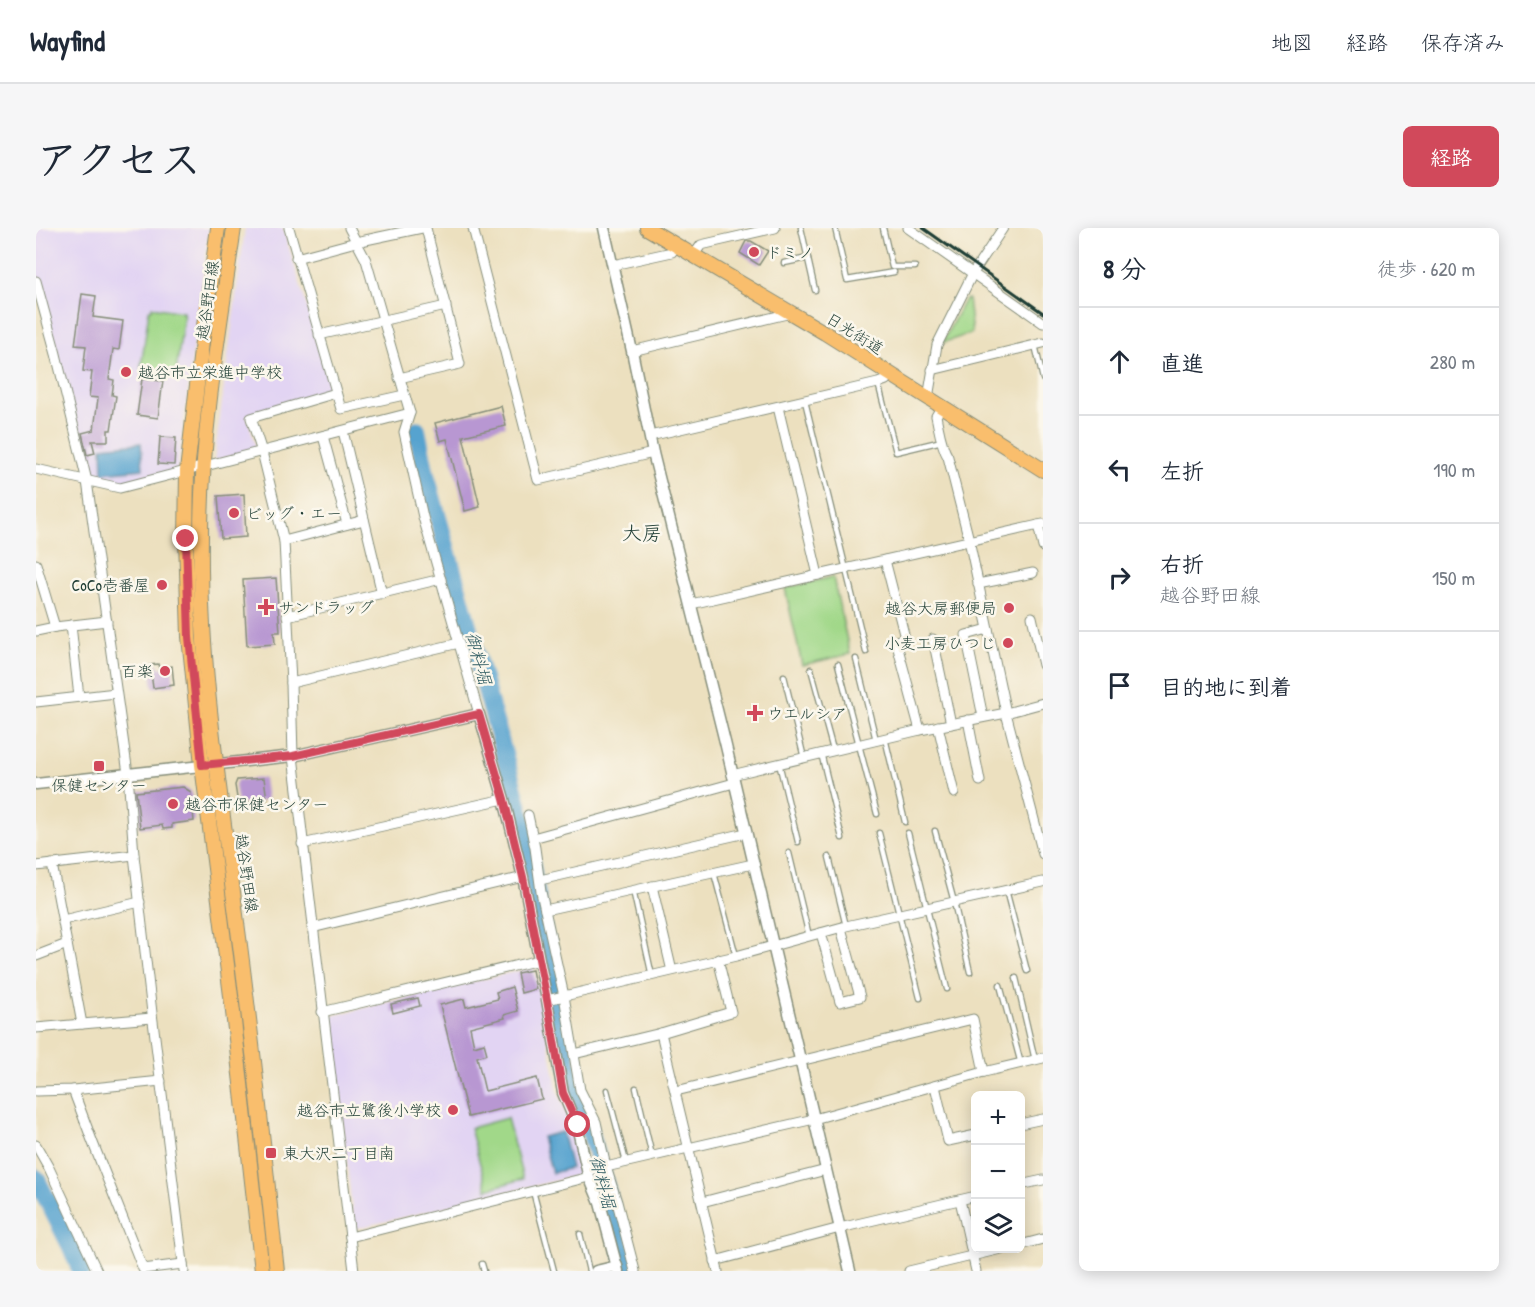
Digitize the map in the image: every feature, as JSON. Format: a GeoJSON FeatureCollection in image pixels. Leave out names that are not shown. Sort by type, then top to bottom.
{"type":"FeatureCollection","features":[{"type":"Feature","properties":{"kind":"main road","name":"越谷野田線"},"geometry":{"type":"LineString","coordinates":[[218,228],[187,471],[186,539],[189,637],[249,1010],[277,1271]]}},
{"type":"Feature","properties":{"kind":"main road","name":"越谷野田線"},"geometry":{"type":"LineString","coordinates":[[234,228],[203,467],[201,598],[209,765],[233,1012],[262,1271]]}},
{"type":"Feature","properties":{"kind":"main road","name":"日光街道"},"geometry":{"type":"LineString","coordinates":[[648,228],[825,333],[1043,470]]}},
{"type":"Feature","properties":{"kind":"street"},"geometry":{"type":"LineString","coordinates":[[289,228],[341,410],[404,395]]}},
{"type":"Feature","properties":{"kind":"street"},"geometry":{"type":"LineString","coordinates":[[349,228],[366,260],[410,413],[404,432],[423,517],[504,799],[523,877],[549,1000],[563,1093],[596,1170],[617,1202],[635,1271]]}},
{"type":"Feature","properties":{"kind":"street"},"geometry":{"type":"LineString","coordinates":[[296,258],[410,229],[424,228],[460,364],[399,378]]}},
{"type":"Feature","properties":{"kind":"street"},"geometry":{"type":"LineString","coordinates":[[473,228],[538,480],[653,453]]}},
{"type":"Feature","properties":{"kind":"street"},"geometry":{"type":"LineString","coordinates":[[604,228],[633,351],[653,453],[774,946],[850,1271]]}},
{"type":"Feature","properties":{"kind":"street"},"geometry":{"type":"LineString","coordinates":[[694,255],[701,245],[775,228]]}},
{"type":"Feature","properties":{"kind":"street"},"geometry":{"type":"LineString","coordinates":[[908,228],[1043,323]]}},
{"type":"Feature","properties":{"kind":"street"},"geometry":{"type":"LineString","coordinates":[[928,398],[937,345],[973,273],[1002,228]]}},
{"type":"Feature","properties":{"kind":"street"},"geometry":{"type":"LineString","coordinates":[[612,265],[672,252],[676,245]]}},
{"type":"Feature","properties":{"kind":"street"},"geometry":{"type":"LineString","coordinates":[[37,287],[87,481],[128,774],[134,855],[152,1018],[183,1267],[143,1269],[73,1090]]}},
{"type":"Feature","properties":{"kind":"street"},"geometry":{"type":"LineString","coordinates":[[319,335],[446,306]]}},
{"type":"Feature","properties":{"kind":"street"},"geometry":{"type":"LineString","coordinates":[[633,351],[791,313]]}},
{"type":"Feature","properties":{"kind":"street"},"geometry":{"type":"LineString","coordinates":[[36,325],[47,321]]}},
{"type":"Feature","properties":{"kind":"street"},"geometry":{"type":"LineString","coordinates":[[932,370],[1039,344]]}},
{"type":"Feature","properties":{"kind":"street"},"geometry":{"type":"LineString","coordinates":[[650,436],[878,383],[886,380],[890,374]]}},
{"type":"Feature","properties":{"kind":"street"},"geometry":{"type":"LineString","coordinates":[[336,393],[250,418],[262,452],[284,541],[293,756],[354,1271]]}},
{"type":"Feature","properties":{"kind":"street"},"geometry":{"type":"LineString","coordinates":[[942,406],[936,416],[969,540],[1006,713],[1043,854]]}},
{"type":"Feature","properties":{"kind":"street"},"geometry":{"type":"LineString","coordinates":[[778,407],[818,575]]}},
{"type":"Feature","properties":{"kind":"street"},"geometry":{"type":"LineString","coordinates":[[36,469],[120,488],[410,413]]}},
{"type":"Feature","properties":{"kind":"street"},"geometry":{"type":"LineString","coordinates":[[343,431],[382,594]]}},
{"type":"Feature","properties":{"kind":"street"},"geometry":{"type":"LineString","coordinates":[[324,436],[347,524]]}},
{"type":"Feature","properties":{"kind":"street"},"geometry":{"type":"LineString","coordinates":[[284,541],[364,520]]}},
{"type":"Feature","properties":{"kind":"street"},"geometry":{"type":"LineString","coordinates":[[691,604],[1040,524],[1043,547]]}},
{"type":"Feature","properties":{"kind":"street"},"geometry":{"type":"LineString","coordinates":[[885,560],[905,638],[896,641],[920,730]]}},
{"type":"Feature","properties":{"kind":"street"},"geometry":{"type":"LineString","coordinates":[[36,564],[55,627]]}},
{"type":"Feature","properties":{"kind":"street"},"geometry":{"type":"LineString","coordinates":[[978,584],[1033,573]]}},
{"type":"Feature","properties":{"kind":"street"},"geometry":{"type":"LineString","coordinates":[[287,616],[441,579]]}},
{"type":"Feature","properties":{"kind":"street"},"geometry":{"type":"LineString","coordinates":[[1032,617],[1043,665]]}},
{"type":"Feature","properties":{"kind":"street"},"geometry":{"type":"LineString","coordinates":[[36,631],[107,621]]}},
{"type":"Feature","properties":{"kind":"street"},"geometry":{"type":"LineString","coordinates":[[71,625],[79,697]]}},
{"type":"Feature","properties":{"kind":"street"},"geometry":{"type":"LineString","coordinates":[[983,717],[966,635],[988,629]]}},
{"type":"Feature","properties":{"kind":"street"},"geometry":{"type":"LineString","coordinates":[[933,639],[951,724]]}},
{"type":"Feature","properties":{"kind":"street"},"geometry":{"type":"LineString","coordinates":[[291,683],[459,643]]}},
{"type":"Feature","properties":{"kind":"street"},"geometry":{"type":"LineString","coordinates":[[36,702],[116,693]]}},
{"type":"Feature","properties":{"kind":"street"},"geometry":{"type":"LineString","coordinates":[[533,838],[733,779],[779,763],[1043,703]]}},
{"type":"Feature","properties":{"kind":"street"},"geometry":{"type":"LineString","coordinates":[[36,784],[293,756],[479,714]]}},
{"type":"Feature","properties":{"kind":"street"},"geometry":{"type":"LineString","coordinates":[[968,720],[980,781]]}},
{"type":"Feature","properties":{"kind":"street"},"geometry":{"type":"LineString","coordinates":[[938,726],[954,793]]}},
{"type":"Feature","properties":{"kind":"street"},"geometry":{"type":"LineString","coordinates":[[302,844],[504,799]]}},
{"type":"Feature","properties":{"kind":"street"},"geometry":{"type":"LineString","coordinates":[[528,815],[580,1090],[596,1122],[596,1170],[600,1203],[617,1268],[596,1271]]}},
{"type":"Feature","properties":{"kind":"street"},"geometry":{"type":"LineString","coordinates":[[540,880],[746,833]]}},
{"type":"Feature","properties":{"kind":"street"},"geometry":{"type":"LineString","coordinates":[[36,866],[134,855]]}},
{"type":"Feature","properties":{"kind":"street"},"geometry":{"type":"LineString","coordinates":[[52,864],[82,1024]]}},
{"type":"Feature","properties":{"kind":"street"},"geometry":{"type":"LineString","coordinates":[[545,910],[753,864]]}},
{"type":"Feature","properties":{"kind":"street"},"geometry":{"type":"LineString","coordinates":[[312,928],[523,877]]}},
{"type":"Feature","properties":{"kind":"street"},"geometry":{"type":"LineString","coordinates":[[549,1000],[736,956],[843,927],[1043,882]]}},
{"type":"Feature","properties":{"kind":"street"},"geometry":{"type":"LineString","coordinates":[[652,886],[671,968]]}},
{"type":"Feature","properties":{"kind":"street"},"geometry":{"type":"LineString","coordinates":[[63,920],[140,902]]}},
{"type":"Feature","properties":{"kind":"street"},"geometry":{"type":"LineString","coordinates":[[821,933],[840,1002],[860,997],[843,927]]}},
{"type":"Feature","properties":{"kind":"street"},"geometry":{"type":"LineString","coordinates":[[36,956],[67,945]]}},
{"type":"Feature","properties":{"kind":"street"},"geometry":{"type":"LineString","coordinates":[[574,1054],[661,1033],[731,1012],[718,959]]}},
{"type":"Feature","properties":{"kind":"street"},"geometry":{"type":"LineString","coordinates":[[322,1012],[539,960]]}},
{"type":"Feature","properties":{"kind":"street"},"geometry":{"type":"LineString","coordinates":[[36,1028],[152,1018]]}},
{"type":"Feature","properties":{"kind":"street"},"geometry":{"type":"LineString","coordinates":[[676,1091],[973,1019],[984,1072]]}},
{"type":"Feature","properties":{"kind":"street"},"geometry":{"type":"LineString","coordinates":[[661,1033],[718,1271]]}},
{"type":"Feature","properties":{"kind":"street"},"geometry":{"type":"LineString","coordinates":[[350,1237],[533,1191],[626,1162],[814,1119],[1039,1059]]}},
{"type":"Feature","properties":{"kind":"street"},"geometry":{"type":"LineString","coordinates":[[36,1091],[73,1090],[161,1081]]}},
{"type":"Feature","properties":{"kind":"street"},"geometry":{"type":"LineString","coordinates":[[935,1086],[948,1141],[971,1136]]}},
{"type":"Feature","properties":{"kind":"street"},"geometry":{"type":"LineString","coordinates":[[1025,1124],[1043,1119]]}},
{"type":"Feature","properties":{"kind":"street"},"geometry":{"type":"LineString","coordinates":[[36,1145],[97,1271]]}},
{"type":"Feature","properties":{"kind":"street"},"geometry":{"type":"LineString","coordinates":[[702,1202],[826,1170]]}},
{"type":"Feature","properties":{"kind":"street"},"geometry":{"type":"LineString","coordinates":[[1025,1184],[1043,1180]]}},
{"type":"Feature","properties":{"kind":"street"},"geometry":{"type":"LineString","coordinates":[[716,1261],[840,1228],[971,1197]]}},
{"type":"Feature","properties":{"kind":"street"},"geometry":{"type":"LineString","coordinates":[[960,1200],[976,1271]]}},
{"type":"Feature","properties":{"kind":"street"},"geometry":{"type":"LineString","coordinates":[[1025,1244],[1043,1239]]}},
{"type":"Feature","properties":{"kind":"street"},"geometry":{"type":"LineString","coordinates":[[909,1271],[987,1253]]}},
{"type":"Feature","properties":{"kind":"lane"},"geometry":{"type":"LineString","coordinates":[[801,228],[815,290]]}},
{"type":"Feature","properties":{"kind":"lane"},"geometry":{"type":"LineString","coordinates":[[835,228],[847,280],[894,272]]}},
{"type":"Feature","properties":{"kind":"lane"},"geometry":{"type":"LineString","coordinates":[[883,228],[892,267],[915,267]]}},
{"type":"Feature","properties":{"kind":"lane"},"geometry":{"type":"LineString","coordinates":[[784,263],[808,258]]}},
{"type":"Feature","properties":{"kind":"lane"},"geometry":{"type":"LineString","coordinates":[[1039,344],[1043,380]]}},
{"type":"Feature","properties":{"kind":"lane"},"geometry":{"type":"LineString","coordinates":[[878,383],[896,452],[942,441]]}},
{"type":"Feature","properties":{"kind":"lane"},"geometry":{"type":"LineString","coordinates":[[805,401],[866,651]]}},
{"type":"Feature","properties":{"kind":"lane"},"geometry":{"type":"LineString","coordinates":[[856,659],[905,822]]}},
{"type":"Feature","properties":{"kind":"lane"},"geometry":{"type":"LineString","coordinates":[[838,664],[877,814]]}},
{"type":"Feature","properties":{"kind":"lane"},"geometry":{"type":"LineString","coordinates":[[811,669],[833,751]]}},
{"type":"Feature","properties":{"kind":"lane"},"geometry":{"type":"LineString","coordinates":[[784,676],[804,758]]}},
{"type":"Feature","properties":{"kind":"lane"},"geometry":{"type":"LineString","coordinates":[[821,753],[842,837]]}},
{"type":"Feature","properties":{"kind":"lane"},"geometry":{"type":"LineString","coordinates":[[779,763],[798,842]]}},
{"type":"Feature","properties":{"kind":"lane"},"geometry":{"type":"LineString","coordinates":[[935,831],[970,972]]}},
{"type":"Feature","properties":{"kind":"lane"},"geometry":{"type":"LineString","coordinates":[[879,833],[920,998]]}},
{"type":"Feature","properties":{"kind":"lane"},"geometry":{"type":"LineString","coordinates":[[908,833],[947,989]]}},
{"type":"Feature","properties":{"kind":"lane"},"geometry":{"type":"LineString","coordinates":[[789,853],[809,936]]}},
{"type":"Feature","properties":{"kind":"lane"},"geometry":{"type":"LineString","coordinates":[[829,856],[843,927]]}},
{"type":"Feature","properties":{"kind":"lane"},"geometry":{"type":"LineString","coordinates":[[714,873],[736,956]]}},
{"type":"Feature","properties":{"kind":"lane"},"geometry":{"type":"LineString","coordinates":[[633,890],[652,976]]}},
{"type":"Feature","properties":{"kind":"lane"},"geometry":{"type":"LineString","coordinates":[[1006,890],[1028,971]]}},
{"type":"Feature","properties":{"kind":"lane"},"geometry":{"type":"LineString","coordinates":[[1016,978],[1039,1059]]}},
{"type":"Feature","properties":{"kind":"lane"},"geometry":{"type":"LineString","coordinates":[[1000,985],[1021,1064]]}},
{"type":"Feature","properties":{"kind":"lane"},"geometry":{"type":"LineString","coordinates":[[636,1088],[652,1156]]}},
{"type":"Feature","properties":{"kind":"lane"},"geometry":{"type":"LineString","coordinates":[[607,1090],[626,1162]]}},
{"type":"Feature","properties":{"kind":"lane"},"geometry":{"type":"LineString","coordinates":[[533,1191],[554,1271]]}},
{"type":"Feature","properties":{"kind":"lane"},"geometry":{"type":"LineString","coordinates":[[580,1234],[589,1271]]}},
{"type":"Feature","properties":{"kind":"lane"},"geometry":{"type":"LineString","coordinates":[[482,1264],[484,1271]]}},
{"type":"Feature","properties":{"kind":"shaded area","name":"越谷市立栄進中学校"},"geometry":{"type":"Polygon","coordinates":[[[36,228],[209,228],[177,473],[121,484],[89,478],[36,270],[36,228]]]}},
{"type":"Feature","properties":{"kind":"shaded area","name":"越谷市立栄進中学校"},"geometry":{"type":"Polygon","coordinates":[[[245,228],[283,228],[333,391],[247,416],[257,450],[214,461],[245,228]]]}},
{"type":"Feature","properties":{"kind":"shaded area","name":"越谷市立鷺後小学校"},"geometry":{"type":"Polygon","coordinates":[[[534,967],[558,1093],[573,1126],[583,1174],[354,1229],[331,1016],[534,967]]]}},
{"type":"Feature","properties":{"kind":"green space"},"geometry":{"type":"Polygon","coordinates":[[[968,299],[972,333],[942,343],[964,301],[968,299]]]}},
{"type":"Feature","properties":{"kind":"green space"},"geometry":{"type":"Polygon","coordinates":[[[152,307],[184,314],[176,373],[141,368],[149,310],[152,310],[152,307]]]}},
{"type":"Feature","properties":{"kind":"green space"},"geometry":{"type":"Polygon","coordinates":[[[833,577],[850,654],[802,665],[785,588],[833,577]]]}},
{"type":"Feature","properties":{"kind":"green space"},"geometry":{"type":"Polygon","coordinates":[[[507,1118],[523,1179],[487,1189],[470,1128],[507,1118]]]}},
{"type":"Feature","properties":{"kind":"water"},"geometry":{"type":"Polygon","coordinates":[[[141,443],[143,469],[103,473],[102,447],[141,443]]]}},
{"type":"Feature","properties":{"kind":"water"},"geometry":{"type":"Polygon","coordinates":[[[562,1132],[571,1168],[552,1173],[542,1137],[562,1132]]]}},
{"type":"Feature","properties":{"kind":"building"},"geometry":{"type":"Polygon","coordinates":[[[746,241],[751,241],[768,251],[759,265],[740,253],[746,241]]]}},
{"type":"Feature","properties":{"kind":"building"},"geometry":{"type":"Polygon","coordinates":[[[82,294],[96,296],[93,317],[123,321],[119,350],[113,349],[109,379],[114,380],[112,395],[116,396],[111,430],[108,430],[108,441],[92,441],[95,453],[87,455],[82,433],[94,430],[98,398],[89,397],[92,372],[83,371],[86,346],[75,345],[82,294]]]}},
{"type":"Feature","properties":{"kind":"building"},"geometry":{"type":"Polygon","coordinates":[[[142,379],[163,381],[158,418],[137,415],[142,379]]]}},
{"type":"Feature","properties":{"kind":"building"},"geometry":{"type":"Polygon","coordinates":[[[501,406],[506,426],[463,436],[480,507],[465,511],[447,439],[440,441],[435,423],[501,406]]]}},
{"type":"Feature","properties":{"kind":"building"},"geometry":{"type":"Polygon","coordinates":[[[160,437],[176,438],[174,465],[158,464],[160,437]]]}},
{"type":"Feature","properties":{"kind":"building"},"geometry":{"type":"Polygon","coordinates":[[[244,494],[246,537],[221,539],[218,496],[244,494]]]}},
{"type":"Feature","properties":{"kind":"building"},"geometry":{"type":"Polygon","coordinates":[[[276,578],[280,632],[274,632],[275,644],[247,646],[243,580],[276,578]]]}},
{"type":"Feature","properties":{"kind":"building"},"geometry":{"type":"Polygon","coordinates":[[[158,664],[159,668],[172,666],[174,685],[153,688],[150,665],[158,664]]]}},
{"type":"Feature","properties":{"kind":"building"},"geometry":{"type":"Polygon","coordinates":[[[264,778],[267,800],[238,804],[235,785],[237,780],[264,778]]]}},
{"type":"Feature","properties":{"kind":"building"},"geometry":{"type":"Polygon","coordinates":[[[183,787],[191,792],[194,821],[172,824],[172,828],[163,829],[162,825],[140,828],[136,792],[183,787]]]}},
{"type":"Feature","properties":{"kind":"building"},"geometry":{"type":"Polygon","coordinates":[[[532,970],[536,989],[521,993],[517,973],[532,970]]]}},
{"type":"Feature","properties":{"kind":"building"},"geometry":{"type":"Polygon","coordinates":[[[512,987],[518,1011],[504,1015],[505,1018],[470,1027],[474,1046],[484,1043],[487,1054],[477,1057],[485,1091],[537,1078],[542,1099],[468,1117],[440,1005],[464,999],[466,1007],[498,999],[496,992],[512,987]]]}},
{"type":"Feature","properties":{"kind":"building"},"geometry":{"type":"Polygon","coordinates":[[[418,998],[420,1006],[393,1013],[391,1004],[418,998]]]}},
{"type":"Feature","properties":{"kind":"waterway","name":"御料堀"},"geometry":{"type":"LineString","coordinates":[[417,430],[426,475],[525,829],[572,1089],[586,1117],[627,1271]]}},
{"type":"Feature","properties":{"kind":"waterway"},"geometry":{"type":"LineString","coordinates":[[36,1178],[81,1271]]}},
{"type":"Feature","properties":{"kind":"railway"},"geometry":{"type":"LineString","coordinates":[[923,228],[1043,313]]}},
{"type":"Feature","properties":{"kind":"place","name":"ドミノ"},"geometry":{"type":"Point","coordinates":[754,252]}},
{"type":"Feature","properties":{"kind":"place","name":"越谷市立栄進中学校"},"geometry":{"type":"Point","coordinates":[126,372]}},
{"type":"Feature","properties":{"kind":"place","name":"ビッグ・エー"},"geometry":{"type":"Point","coordinates":[234,513]}},
{"type":"Feature","properties":{"kind":"place","name":"CoCo壱番屋"},"geometry":{"type":"Point","coordinates":[162,585]}},
{"type":"Feature","properties":{"kind":"place","name":"サンドラッグ"},"geometry":{"type":"Point","coordinates":[266,607]}},
{"type":"Feature","properties":{"kind":"place","name":"越谷大房郵便局"},"geometry":{"type":"Point","coordinates":[1009,608]}},
{"type":"Feature","properties":{"kind":"place","name":"小麦工房ひつじ"},"geometry":{"type":"Point","coordinates":[1008,643]}},
{"type":"Feature","properties":{"kind":"place","name":"百楽"},"geometry":{"type":"Point","coordinates":[165,671]}},
{"type":"Feature","properties":{"kind":"place","name":"ウエルシア"},"geometry":{"type":"Point","coordinates":[755,713]}},
{"type":"Feature","properties":{"kind":"place","name":"保健センター"},"geometry":{"type":"Point","coordinates":[99,766]}},
{"type":"Feature","properties":{"kind":"place","name":"越谷市保健センター"},"geometry":{"type":"Point","coordinates":[173,804]}},
{"type":"Feature","properties":{"kind":"place","name":"越谷市立鷺後小学校"},"geometry":{"type":"Point","coordinates":[453,1110]}},
{"type":"Feature","properties":{"kind":"place","name":"東大沢二丁目南"},"geometry":{"type":"Point","coordinates":[271,1153]}},
{"type":"Feature","properties":{"kind":"district","name":"大房"},"geometry":{"type":"Point","coordinates":[642,532]}},
{"type":"Feature","properties":{"kind":"route"},"geometry":{"type":"LineString","coordinates":[[186,539],[189,637],[202,765],[293,756],[479,714],[504,799],[523,877],[563,1093],[578,1125]]}}]}
